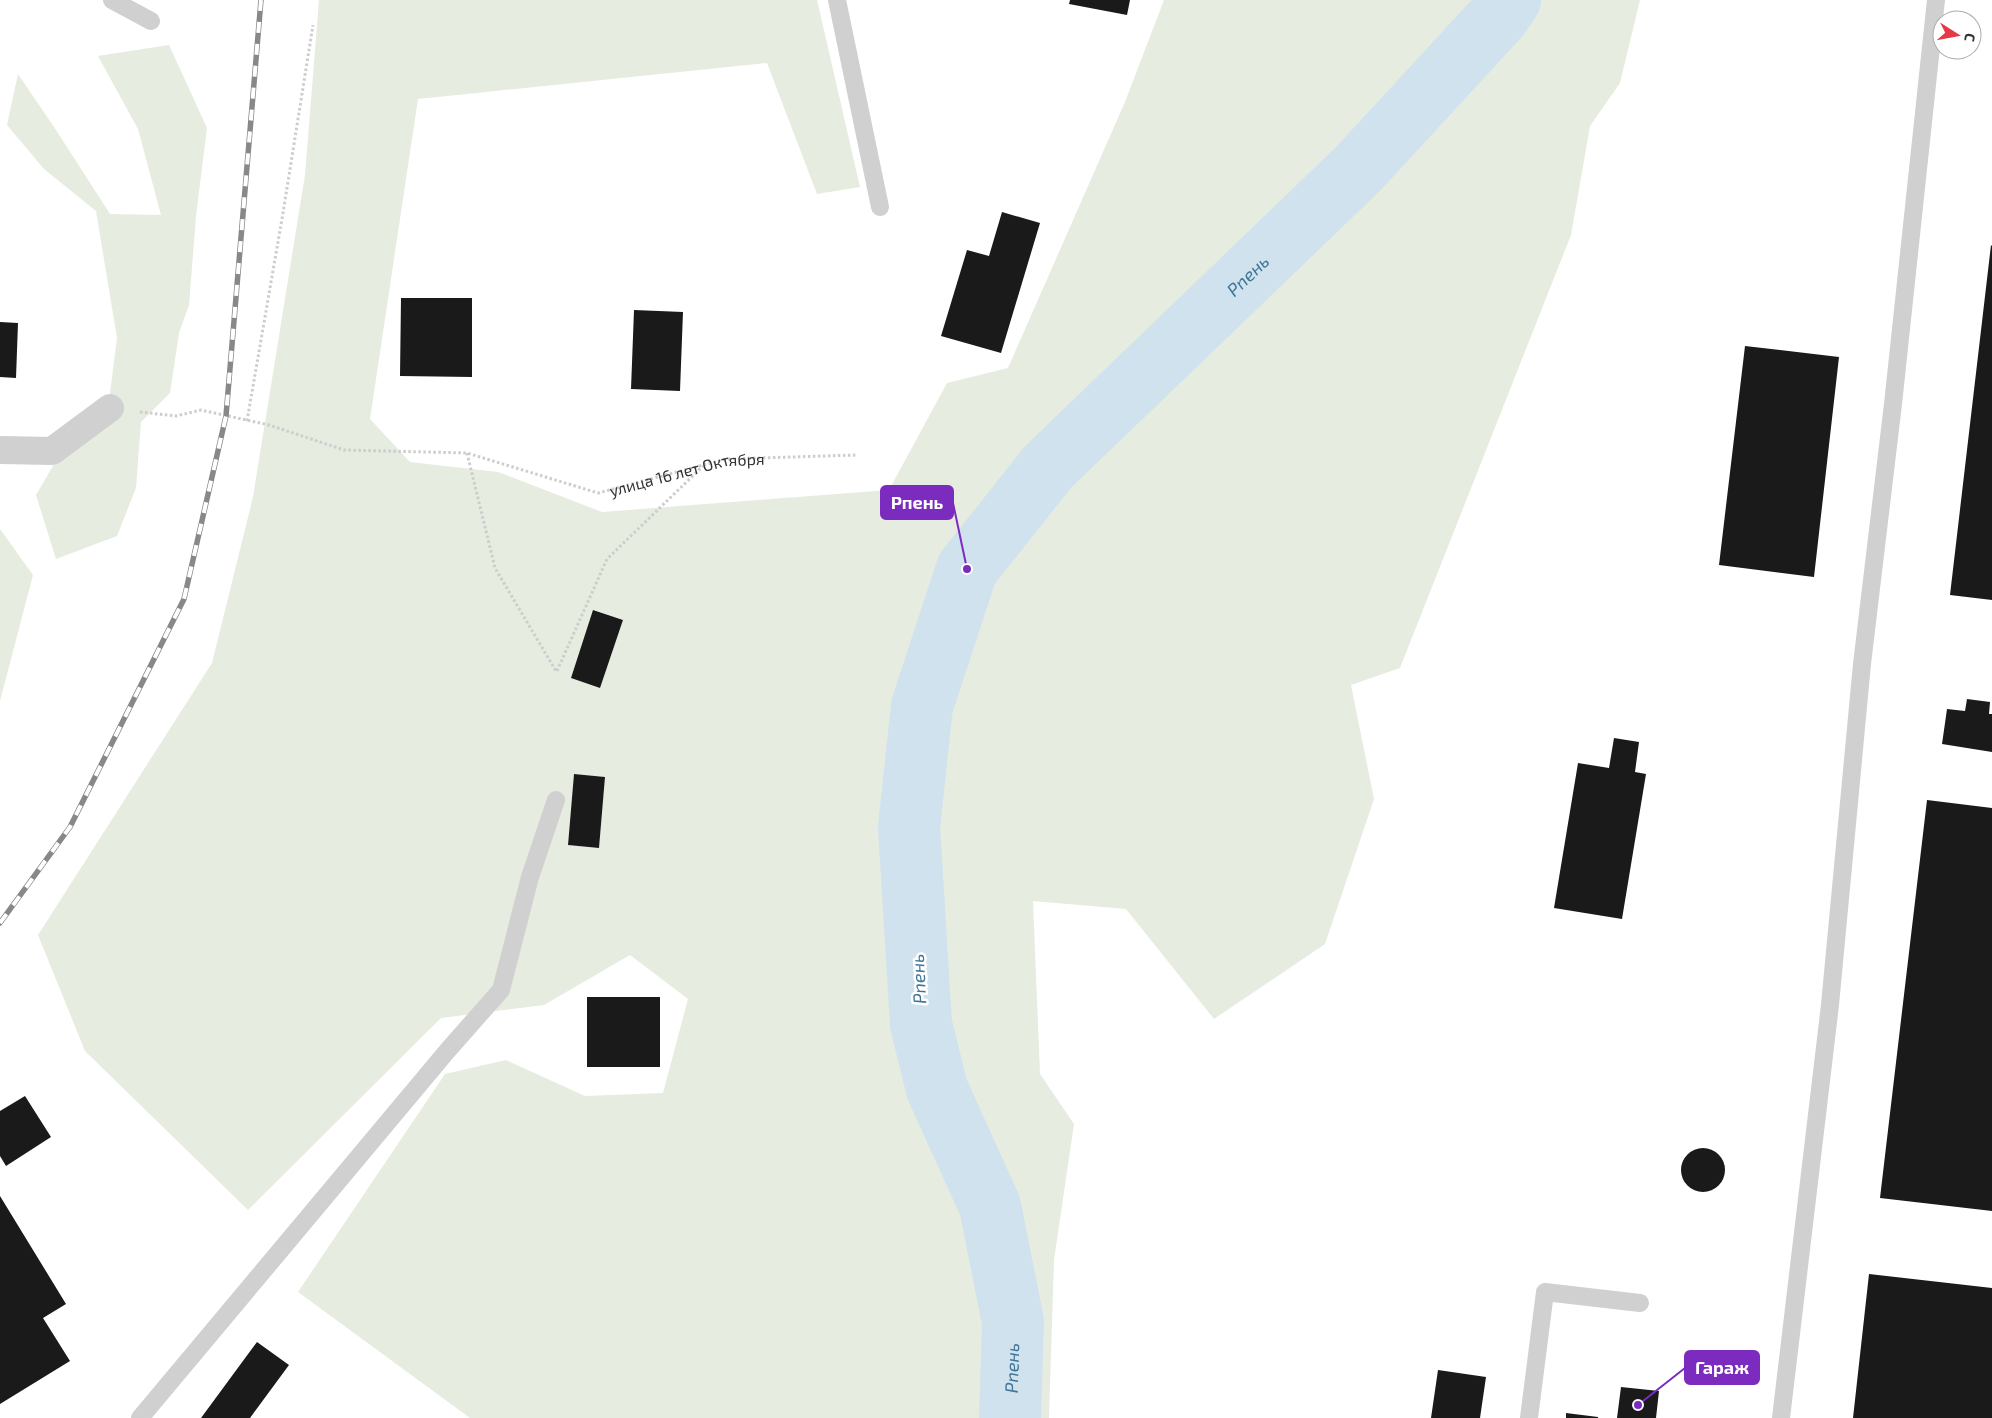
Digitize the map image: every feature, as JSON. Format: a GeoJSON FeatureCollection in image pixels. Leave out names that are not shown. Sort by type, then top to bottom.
{"type":"FeatureCollection","features":[{"type":"Feature","properties":{"kind":"street"},"geometry":{"type":"LineString","coordinates":[[0,450],[52,451],[110,408]]}},
{"type":"Feature","properties":{"kind":"lane"},"geometry":{"type":"LineString","coordinates":[[112,0],[151,21]]}},
{"type":"Feature","properties":{"kind":"lane"},"geometry":{"type":"LineString","coordinates":[[837,0],[880,207]]}},
{"type":"Feature","properties":{"kind":"lane"},"geometry":{"type":"LineString","coordinates":[[1781,1418],[1830,1006],[1862,664],[1894,394],[1936,0]]}},
{"type":"Feature","properties":{"kind":"lane"},"geometry":{"type":"LineString","coordinates":[[140,1418],[448,1050],[501,990],[530,877],[556,800]]}},
{"type":"Feature","properties":{"kind":"lane"},"geometry":{"type":"LineString","coordinates":[[1529,1418],[1545,1292],[1640,1303]]}},
{"type":"Feature","properties":{"kind":"path"},"geometry":{"type":"LineString","coordinates":[[247,421],[284,213],[313,25]]}},
{"type":"Feature","properties":{"kind":"path","name":"улица 16 лет Октября"},"geometry":{"type":"LineString","coordinates":[[176,416],[202,410],[269,426],[344,450],[467,453],[598,493],[726,459],[857,455]]}},
{"type":"Feature","properties":{"kind":"path"},"geometry":{"type":"LineString","coordinates":[[467,453],[495,568],[557,671],[607,559],[704,465]]}},
{"type":"Feature","properties":{"kind":"shaded area"},"geometry":{"type":"Polygon","coordinates":[[[319,0],[817,0],[860,187],[817,194],[767,63],[418,99],[370,419],[410,462],[498,472],[602,512],[889,490],[947,383],[1008,368],[1125,102],[1164,0],[1640,0],[1620,83],[1590,126],[1571,235],[1400,668],[1351,685],[1374,799],[1325,944],[1214,1019],[1126,909],[1033,901],[1040,1074],[1074,1124],[1054,1260],[1049,1418],[470,1418],[298,1292],[445,1074],[506,1060],[585,1096],[663,1093],[688,999],[630,955],[544,1005],[441,1018],[248,1210],[85,1051],[38,935],[212,663],[253,497],[305,175],[319,0]],[[594,610],[571,678],[600,688],[623,620],[594,610]],[[574,774],[568,845],[599,848],[605,777],[574,774]]]}},
{"type":"Feature","properties":{"kind":"shaded area"},"geometry":{"type":"Polygon","coordinates":[[[169,45],[207,128],[196,216],[189,305],[179,333],[170,393],[141,422],[136,488],[117,536],[56,559],[36,495],[67,442],[109,401],[117,338],[96,211],[44,169],[7,125],[18,74],[110,214],[161,215],[138,129],[98,56],[169,45]]]}},
{"type":"Feature","properties":{"kind":"shaded area"},"geometry":{"type":"Polygon","coordinates":[[[0,529],[33,575],[0,701],[0,529]]]}},
{"type":"Feature","properties":{"kind":"building"},"geometry":{"type":"Polygon","coordinates":[[[1070,0],[1130,0],[1127,15],[1069,4],[1070,0]]]}},
{"type":"Feature","properties":{"kind":"building"},"geometry":{"type":"Polygon","coordinates":[[[1002,212],[1040,223],[1001,353],[941,336],[967,250],[989,256],[1002,212]]]}},
{"type":"Feature","properties":{"kind":"building"},"geometry":{"type":"Polygon","coordinates":[[[1992,246],[1992,600],[1950,595],[1992,246]]]}},
{"type":"Feature","properties":{"kind":"building"},"geometry":{"type":"Polygon","coordinates":[[[401,298],[472,298],[472,377],[400,376],[401,298]]]}},
{"type":"Feature","properties":{"kind":"building"},"geometry":{"type":"Polygon","coordinates":[[[634,310],[683,312],[680,391],[631,389],[634,310]]]}},
{"type":"Feature","properties":{"kind":"building"},"geometry":{"type":"Polygon","coordinates":[[[0,322],[18,323],[16,378],[0,377],[0,322]]]}},
{"type":"Feature","properties":{"kind":"building"},"geometry":{"type":"Polygon","coordinates":[[[1745,346],[1839,357],[1814,577],[1719,565],[1745,346]]]}},
{"type":"Feature","properties":{"kind":"building"},"geometry":{"type":"Polygon","coordinates":[[[593,610],[623,620],[600,688],[571,678],[593,610]]]}},
{"type":"Feature","properties":{"kind":"building"},"geometry":{"type":"Polygon","coordinates":[[[1967,699],[1990,702],[1989,714],[1992,714],[1992,752],[1942,744],[1947,709],[1965,711],[1967,699]]]}},
{"type":"Feature","properties":{"kind":"building"},"geometry":{"type":"Polygon","coordinates":[[[1614,738],[1639,742],[1635,772],[1646,774],[1622,919],[1554,908],[1578,763],[1609,768],[1614,738]]]}},
{"type":"Feature","properties":{"kind":"building"},"geometry":{"type":"Polygon","coordinates":[[[574,774],[605,777],[599,848],[568,845],[574,774]]]}},
{"type":"Feature","properties":{"kind":"building"},"geometry":{"type":"Polygon","coordinates":[[[1927,800],[1992,808],[1992,1211],[1880,1198],[1927,800]]]}},
{"type":"Feature","properties":{"kind":"building"},"geometry":{"type":"Polygon","coordinates":[[[587,997],[660,997],[660,1067],[587,1067],[587,997]]]}},
{"type":"Feature","properties":{"kind":"building"},"geometry":{"type":"Polygon","coordinates":[[[25,1096],[51,1137],[6,1166],[0,1156],[0,1111],[25,1096]]]}},
{"type":"Feature","properties":{"kind":"building"},"geometry":{"type":"Polygon","coordinates":[[[1703,1148],[1715,1152],[1721,1158],[1725,1170],[1721,1182],[1715,1188],[1703,1192],[1691,1188],[1685,1182],[1681,1170],[1685,1158],[1691,1152],[1703,1148]]]}},
{"type":"Feature","properties":{"kind":"building"},"geometry":{"type":"Polygon","coordinates":[[[0,1196],[66,1304],[43,1318],[70,1361],[0,1404],[0,1196]]]}},
{"type":"Feature","properties":{"kind":"building"},"geometry":{"type":"Polygon","coordinates":[[[1869,1274],[1992,1288],[1992,1418],[1853,1418],[1869,1274]]]}},
{"type":"Feature","properties":{"kind":"building"},"geometry":{"type":"Polygon","coordinates":[[[257,1342],[289,1365],[250,1418],[201,1418],[257,1342]]]}},
{"type":"Feature","properties":{"kind":"building"},"geometry":{"type":"Polygon","coordinates":[[[1438,1370],[1486,1377],[1480,1418],[1431,1418],[1438,1370]]]}},
{"type":"Feature","properties":{"kind":"building"},"geometry":{"type":"Polygon","coordinates":[[[1621,1387],[1659,1391],[1656,1418],[1617,1418],[1621,1387]]]}},
{"type":"Feature","properties":{"kind":"building"},"geometry":{"type":"Polygon","coordinates":[[[1566,1413],[1598,1417],[1598,1418],[1566,1418],[1566,1413]]]}},
{"type":"Feature","properties":{"kind":"waterway","name":"Рпень"},"geometry":{"type":"LineString","coordinates":[[1010,1418],[1013,1322],[990,1206],[937,1089],[921,1024],[909,827],[922,706],[967,569],[1048,467],[1358,169],[1499,16],[1510,0]]}},
{"type":"Feature","properties":{"kind":"railway"},"geometry":{"type":"LineString","coordinates":[[0,923],[70,827],[184,599],[226,416],[261,0]]}},
{"type":"Feature","properties":{"kind":"place","name":"Рпень"},"geometry":{"type":"Point","coordinates":[967,569]}},
{"type":"Feature","properties":{"kind":"place","name":"Гараж"},"geometry":{"type":"Point","coordinates":[1638,1405]}}]}
